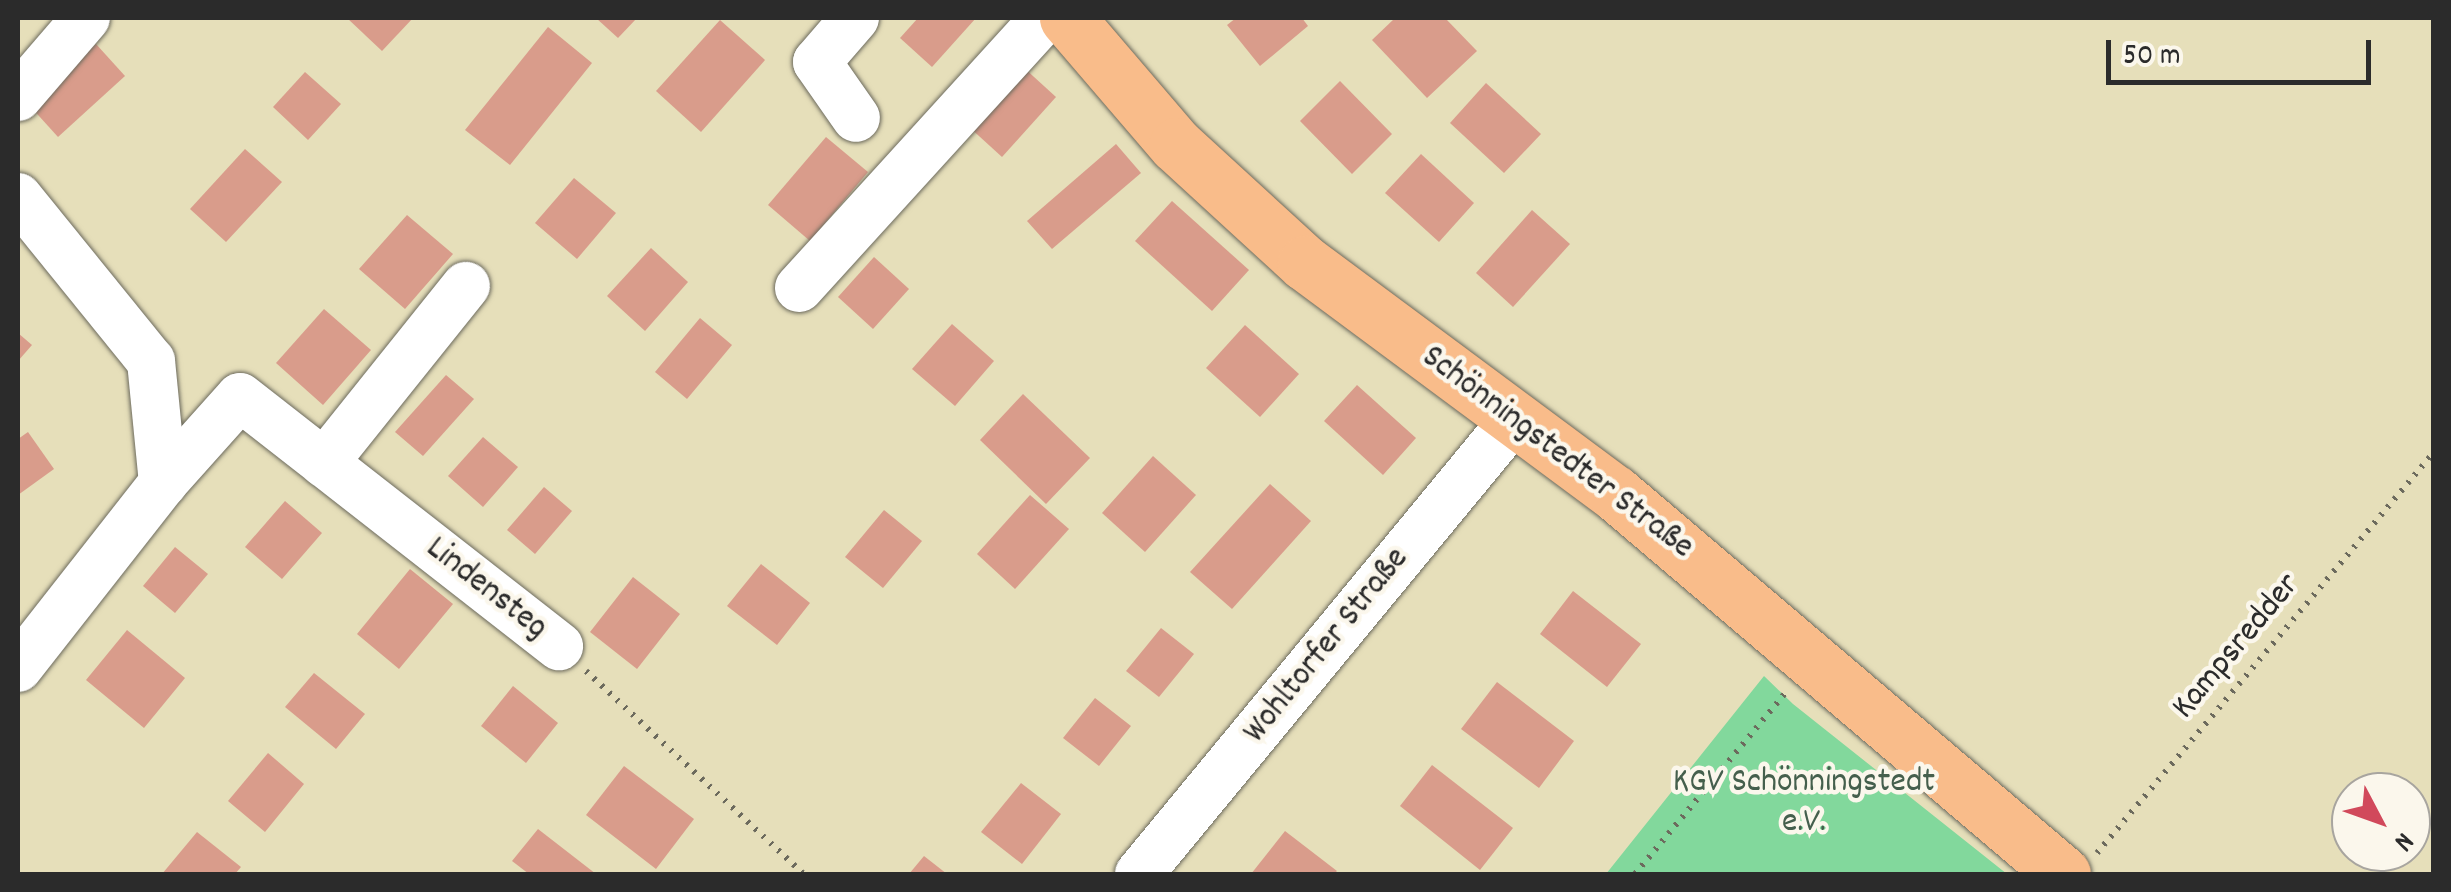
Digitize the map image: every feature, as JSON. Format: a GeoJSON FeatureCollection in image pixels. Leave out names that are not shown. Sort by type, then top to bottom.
{"type":"FeatureCollection","features":[{"type":"Feature","properties":{"kind":"main road","name":"Schönningstedter Straße"},"geometry":{"type":"LineString","coordinates":[[1067,18],[1176,145],[1304,263],[1515,418],[2077,867]]}},
{"type":"Feature","properties":{"kind":"street"},"geometry":{"type":"LineString","coordinates":[[18,97],[86,18]]}},
{"type":"Feature","properties":{"kind":"street"},"geometry":{"type":"LineString","coordinates":[[855,18],[816,62],[856,118]]}},
{"type":"Feature","properties":{"kind":"street"},"geometry":{"type":"LineString","coordinates":[[799,288],[1046,18]]}},
{"type":"Feature","properties":{"kind":"street"},"geometry":{"type":"LineString","coordinates":[[18,197],[151,361],[163,483],[18,668]]}},
{"type":"Feature","properties":{"kind":"street"},"geometry":{"type":"LineString","coordinates":[[324,462],[466,286]]}},
{"type":"Feature","properties":{"kind":"street","name":"Lindensteg"},"geometry":{"type":"LineString","coordinates":[[163,483],[240,397],[559,646]]}},
{"type":"Feature","properties":{"kind":"street","name":"Wohltorfer Straße"},"geometry":{"type":"LineString","coordinates":[[1139,874],[1515,418]]}},
{"type":"Feature","properties":{"kind":"path","name":"Kampsredder"},"geometry":{"type":"LineString","coordinates":[[2077,867],[2434,452]]}},
{"type":"Feature","properties":{"kind":"path","name":"Lindensteg"},"geometry":{"type":"LineString","coordinates":[[559,646],[804,874]]}},
{"type":"Feature","properties":{"kind":"path"},"geometry":{"type":"LineString","coordinates":[[1635,874],[1816,656]]}},
{"type":"Feature","properties":{"kind":"green space","name":"KGV Schönningstedt e.V."},"geometry":{"type":"Polygon","coordinates":[[[1764,676],[1793,704],[2007,874],[1606,874],[1764,676]]]}},
{"type":"Feature","properties":{"kind":"building"},"geometry":{"type":"Polygon","coordinates":[[[347,18],[413,18],[382,51],[347,18]]]}},
{"type":"Feature","properties":{"kind":"building"},"geometry":{"type":"Polygon","coordinates":[[[596,18],[637,18],[618,38],[596,18]]]}},
{"type":"Feature","properties":{"kind":"building"},"geometry":{"type":"Polygon","coordinates":[[[918,18],[976,18],[932,67],[900,38],[918,18]]]}},
{"type":"Feature","properties":{"kind":"building"},"geometry":{"type":"Polygon","coordinates":[[[1236,18],[1302,18],[1308,26],[1260,66],[1227,25],[1236,18]]]}},
{"type":"Feature","properties":{"kind":"building"},"geometry":{"type":"Polygon","coordinates":[[[1395,18],[1445,18],[1477,51],[1427,98],[1372,40],[1395,18]]]}},
{"type":"Feature","properties":{"kind":"building"},"geometry":{"type":"Polygon","coordinates":[[[720,20],[765,60],[701,132],[656,91],[720,20]]]}},
{"type":"Feature","properties":{"kind":"building"},"geometry":{"type":"Polygon","coordinates":[[[548,27],[592,63],[510,165],[465,130],[548,27]]]}},
{"type":"Feature","properties":{"kind":"building"},"geometry":{"type":"Polygon","coordinates":[[[96,44],[125,76],[58,137],[29,105],[96,44]]]}},
{"type":"Feature","properties":{"kind":"building"},"geometry":{"type":"Polygon","coordinates":[[[1022,66],[1056,97],[1002,157],[968,126],[1022,66]]]}},
{"type":"Feature","properties":{"kind":"building"},"geometry":{"type":"Polygon","coordinates":[[[305,72],[341,104],[308,140],[273,107],[305,72]]]}},
{"type":"Feature","properties":{"kind":"building"},"geometry":{"type":"Polygon","coordinates":[[[1340,81],[1392,134],[1352,174],[1300,121],[1340,81]]]}},
{"type":"Feature","properties":{"kind":"building"},"geometry":{"type":"Polygon","coordinates":[[[1486,83],[1541,134],[1504,173],[1450,123],[1486,83]]]}},
{"type":"Feature","properties":{"kind":"building"},"geometry":{"type":"Polygon","coordinates":[[[826,137],[868,172],[810,241],[768,205],[826,137]]]}},
{"type":"Feature","properties":{"kind":"building"},"geometry":{"type":"Polygon","coordinates":[[[1116,144],[1141,173],[1052,249],[1027,221],[1116,144]]]}},
{"type":"Feature","properties":{"kind":"building"},"geometry":{"type":"Polygon","coordinates":[[[245,149],[282,182],[226,242],[190,209],[245,149]]]}},
{"type":"Feature","properties":{"kind":"building"},"geometry":{"type":"Polygon","coordinates":[[[1421,154],[1474,203],[1439,242],[1385,193],[1421,154]]]}},
{"type":"Feature","properties":{"kind":"building"},"geometry":{"type":"Polygon","coordinates":[[[574,178],[616,213],[577,259],[535,223],[574,178]]]}},
{"type":"Feature","properties":{"kind":"building"},"geometry":{"type":"Polygon","coordinates":[[[1172,201],[1249,270],[1212,311],[1135,241],[1172,201]]]}},
{"type":"Feature","properties":{"kind":"building"},"geometry":{"type":"Polygon","coordinates":[[[1532,210],[1570,244],[1513,307],[1476,273],[1532,210]]]}},
{"type":"Feature","properties":{"kind":"building"},"geometry":{"type":"Polygon","coordinates":[[[407,215],[453,254],[405,309],[359,269],[407,215]]]}},
{"type":"Feature","properties":{"kind":"building"},"geometry":{"type":"Polygon","coordinates":[[[651,248],[688,282],[645,331],[607,296],[651,248]]]}},
{"type":"Feature","properties":{"kind":"building"},"geometry":{"type":"Polygon","coordinates":[[[874,257],[909,289],[873,329],[838,297],[874,257]]]}},
{"type":"Feature","properties":{"kind":"building"},"geometry":{"type":"Polygon","coordinates":[[[324,309],[371,350],[323,405],[276,363],[324,309]]]}},
{"type":"Feature","properties":{"kind":"building"},"geometry":{"type":"Polygon","coordinates":[[[700,318],[732,345],[687,399],[655,372],[700,318]]]}},
{"type":"Feature","properties":{"kind":"building"},"geometry":{"type":"Polygon","coordinates":[[[952,324],[994,361],[955,406],[912,369],[952,324]]]}},
{"type":"Feature","properties":{"kind":"building"},"geometry":{"type":"Polygon","coordinates":[[[1245,325],[1299,374],[1260,417],[1206,368],[1245,325]]]}},
{"type":"Feature","properties":{"kind":"building"},"geometry":{"type":"Polygon","coordinates":[[[18,333],[32,345],[18,361],[18,333]]]}},
{"type":"Feature","properties":{"kind":"building"},"geometry":{"type":"Polygon","coordinates":[[[446,375],[474,399],[423,456],[395,432],[446,375]]]}},
{"type":"Feature","properties":{"kind":"building"},"geometry":{"type":"Polygon","coordinates":[[[1357,385],[1416,438],[1383,475],[1324,421],[1357,385]]]}},
{"type":"Feature","properties":{"kind":"building"},"geometry":{"type":"Polygon","coordinates":[[[1023,394],[1090,458],[1046,504],[980,440],[1023,394]]]}},
{"type":"Feature","properties":{"kind":"building"},"geometry":{"type":"Polygon","coordinates":[[[28,432],[54,469],[18,495],[18,439],[28,432]]]}},
{"type":"Feature","properties":{"kind":"building"},"geometry":{"type":"Polygon","coordinates":[[[483,437],[518,467],[483,507],[448,476],[483,437]]]}},
{"type":"Feature","properties":{"kind":"building"},"geometry":{"type":"Polygon","coordinates":[[[1153,456],[1196,495],[1145,552],[1102,513],[1153,456]]]}},
{"type":"Feature","properties":{"kind":"building"},"geometry":{"type":"Polygon","coordinates":[[[1270,484],[1311,521],[1232,609],[1190,572],[1270,484]]]}},
{"type":"Feature","properties":{"kind":"building"},"geometry":{"type":"Polygon","coordinates":[[[544,487],[572,511],[535,554],[507,530],[544,487]]]}},
{"type":"Feature","properties":{"kind":"building"},"geometry":{"type":"Polygon","coordinates":[[[1030,495],[1069,529],[1015,589],[977,554],[1030,495]]]}},
{"type":"Feature","properties":{"kind":"building"},"geometry":{"type":"Polygon","coordinates":[[[285,501],[322,533],[282,579],[245,547],[285,501]]]}},
{"type":"Feature","properties":{"kind":"building"},"geometry":{"type":"Polygon","coordinates":[[[884,510],[922,541],[883,588],[845,557],[884,510]]]}},
{"type":"Feature","properties":{"kind":"building"},"geometry":{"type":"Polygon","coordinates":[[[175,547],[208,574],[175,613],[143,586],[175,547]]]}},
{"type":"Feature","properties":{"kind":"building"},"geometry":{"type":"Polygon","coordinates":[[[761,564],[810,603],[777,645],[727,606],[761,564]]]}},
{"type":"Feature","properties":{"kind":"building"},"geometry":{"type":"Polygon","coordinates":[[[410,569],[453,604],[399,669],[357,634],[410,569]]]}},
{"type":"Feature","properties":{"kind":"building"},"geometry":{"type":"Polygon","coordinates":[[[633,577],[680,614],[637,669],[590,632],[633,577]]]}},
{"type":"Feature","properties":{"kind":"building"},"geometry":{"type":"Polygon","coordinates":[[[1573,591],[1641,644],[1607,687],[1540,634],[1573,591]]]}},
{"type":"Feature","properties":{"kind":"building"},"geometry":{"type":"Polygon","coordinates":[[[1161,628],[1194,654],[1159,697],[1126,671],[1161,628]]]}},
{"type":"Feature","properties":{"kind":"building"},"geometry":{"type":"Polygon","coordinates":[[[127,630],[185,678],[144,728],[86,680],[127,630]]]}},
{"type":"Feature","properties":{"kind":"building"},"geometry":{"type":"Polygon","coordinates":[[[314,673],[365,714],[336,749],[285,707],[314,673]]]}},
{"type":"Feature","properties":{"kind":"building"},"geometry":{"type":"Polygon","coordinates":[[[1497,682],[1574,741],[1539,788],[1461,729],[1497,682]]]}},
{"type":"Feature","properties":{"kind":"building"},"geometry":{"type":"Polygon","coordinates":[[[513,686],[558,723],[526,763],[481,726],[513,686]]]}},
{"type":"Feature","properties":{"kind":"building"},"geometry":{"type":"Polygon","coordinates":[[[1095,698],[1131,726],[1099,766],[1063,738],[1095,698]]]}},
{"type":"Feature","properties":{"kind":"building"},"geometry":{"type":"Polygon","coordinates":[[[268,753],[304,784],[265,832],[228,801],[268,753]]]}},
{"type":"Feature","properties":{"kind":"building"},"geometry":{"type":"Polygon","coordinates":[[[1432,765],[1513,828],[1480,870],[1400,806],[1432,765]]]}},
{"type":"Feature","properties":{"kind":"building"},"geometry":{"type":"Polygon","coordinates":[[[624,766],[694,819],[656,869],[586,815],[624,766]]]}},
{"type":"Feature","properties":{"kind":"building"},"geometry":{"type":"Polygon","coordinates":[[[1021,783],[1061,814],[1022,864],[981,832],[1021,783]]]}},
{"type":"Feature","properties":{"kind":"building"},"geometry":{"type":"Polygon","coordinates":[[[538,829],[596,874],[529,874],[512,861],[538,829]]]}},
{"type":"Feature","properties":{"kind":"building"},"geometry":{"type":"Polygon","coordinates":[[[1285,831],[1337,871],[1251,874],[1285,831]]]}},
{"type":"Feature","properties":{"kind":"building"},"geometry":{"type":"Polygon","coordinates":[[[197,832],[241,867],[235,874],[162,874],[197,832]]]}},
{"type":"Feature","properties":{"kind":"building"},"geometry":{"type":"Polygon","coordinates":[[[924,856],[947,874],[909,874],[924,856]]]}}]}
